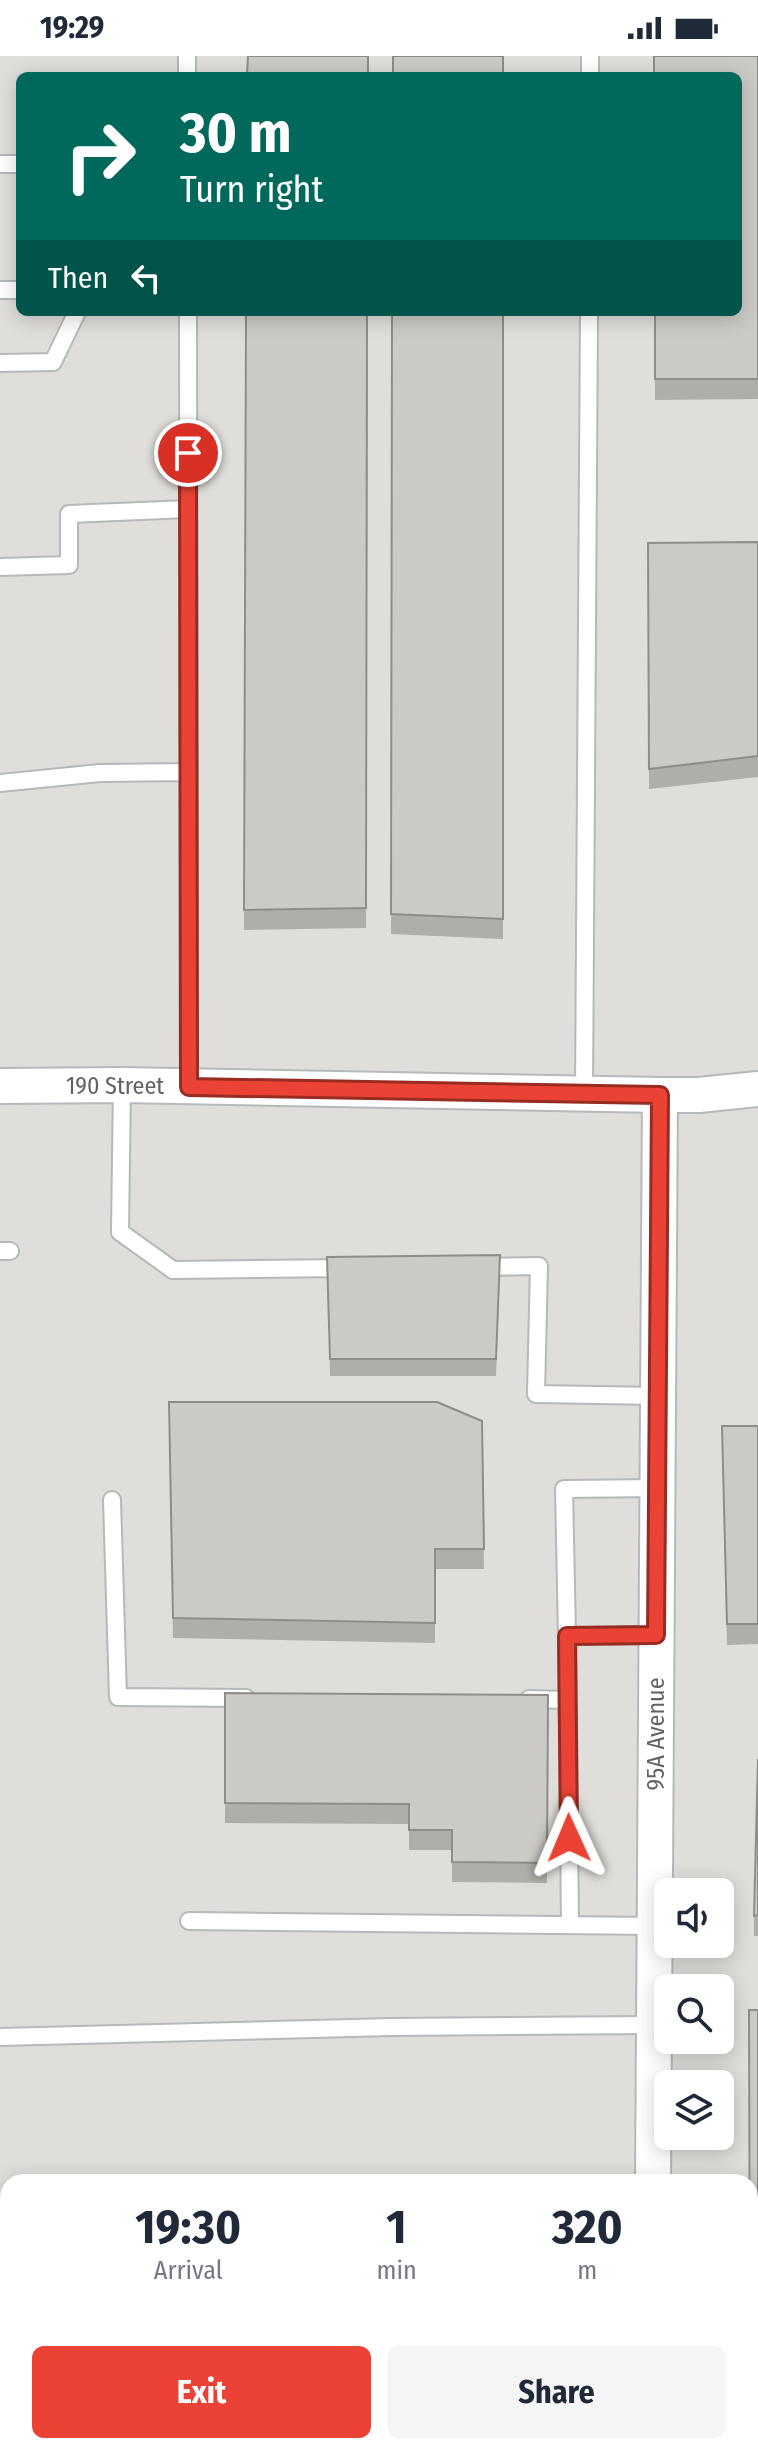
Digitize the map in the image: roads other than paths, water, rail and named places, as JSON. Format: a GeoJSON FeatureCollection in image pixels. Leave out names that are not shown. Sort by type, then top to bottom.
{"type":"FeatureCollection","features":[{"type":"Feature","properties":{"kind":"street","name":"190 Street"},"geometry":{"type":"LineString","coordinates":[[0,1086],[122,1085],[660,1095],[758,1089]]}},
{"type":"Feature","properties":{"kind":"street","name":"95A Avenue"},"geometry":{"type":"LineString","coordinates":[[655,1878],[660,1095]]}},
{"type":"Feature","properties":{"kind":"street","name":"95A Avenue"},"geometry":{"type":"LineString","coordinates":[[653,2174],[654,2025]]}},
{"type":"Feature","properties":{"kind":"lane"},"geometry":{"type":"LineString","coordinates":[[0,363],[53,362],[75,316]]}},
{"type":"Feature","properties":{"kind":"lane"},"geometry":{"type":"LineString","coordinates":[[188,316],[189,1087]]}},
{"type":"Feature","properties":{"kind":"lane"},"geometry":{"type":"LineString","coordinates":[[584,1092],[589,316]]}},
{"type":"Feature","properties":{"kind":"lane"},"geometry":{"type":"LineString","coordinates":[[0,567],[69,565],[69,514],[188,509]]}},
{"type":"Feature","properties":{"kind":"lane"},"geometry":{"type":"LineString","coordinates":[[0,783],[100,773],[189,772]]}},
{"type":"Feature","properties":{"kind":"lane"},"geometry":{"type":"LineString","coordinates":[[122,1085],[120,1232],[173,1270],[364,1268]]}},
{"type":"Feature","properties":{"kind":"lane"},"geometry":{"type":"LineString","coordinates":[[460,1267],[539,1266],[536,1394],[657,1396]]}},
{"type":"Feature","properties":{"kind":"lane"},"geometry":{"type":"LineString","coordinates":[[570,1925],[564,1489],[657,1488]]}},
{"type":"Feature","properties":{"kind":"lane"},"geometry":{"type":"LineString","coordinates":[[112,1500],[118,1697],[260,1698]]}},
{"type":"Feature","properties":{"kind":"lane"},"geometry":{"type":"LineString","coordinates":[[567,1636],[656,1635]]}},
{"type":"Feature","properties":{"kind":"lane"},"geometry":{"type":"LineString","coordinates":[[513,1699],[568,1700]]}},
{"type":"Feature","properties":{"kind":"lane"},"geometry":{"type":"LineString","coordinates":[[189,1921],[654,1926]]}},
{"type":"Feature","properties":{"kind":"lane"},"geometry":{"type":"LineString","coordinates":[[0,2037],[391,2027],[654,2025]]}}]}
